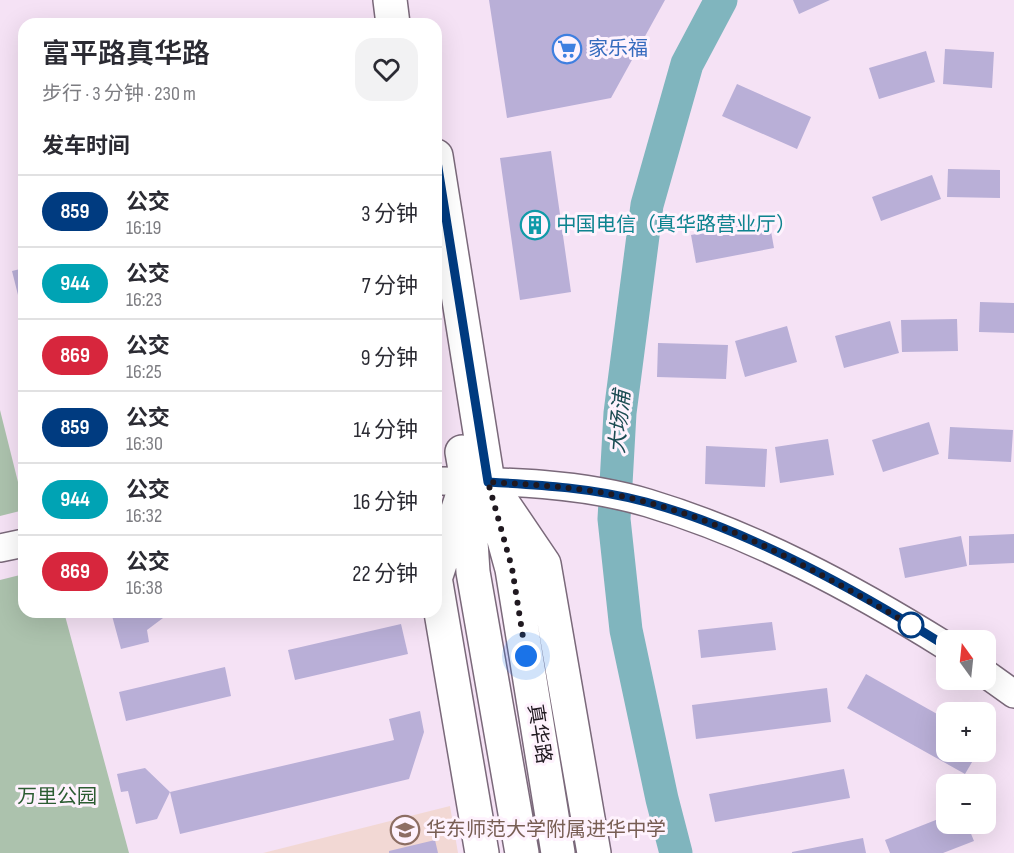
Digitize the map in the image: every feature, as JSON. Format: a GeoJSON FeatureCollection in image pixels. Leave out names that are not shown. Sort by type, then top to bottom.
{"type":"FeatureCollection","features":[{"type":"Feature","properties":{"kind":"main road"},"geometry":{"type":"LineString","coordinates":[[390,0],[392,18]]}},
{"type":"Feature","properties":{"kind":"main road"},"geometry":{"type":"LineString","coordinates":[[412,0],[415,18]]}},
{"type":"Feature","properties":{"kind":"main road","name":"真华路"},"geometry":{"type":"LineString","coordinates":[[442,226],[473,572],[522,853]]}},
{"type":"Feature","properties":{"kind":"main road","name":"真华路"},"geometry":{"type":"LineString","coordinates":[[442,332],[464,481],[512,568],[558,853]]}},
{"type":"Feature","properties":{"kind":"main road"},"geometry":{"type":"LineString","coordinates":[[442,556],[464,481],[544,564],[594,853]]}},
{"type":"Feature","properties":{"kind":"main road"},"geometry":{"type":"LineString","coordinates":[[442,618],[482,853]]}},
{"type":"Feature","properties":{"kind":"street"},"geometry":{"type":"LineString","coordinates":[[464,481],[575,488],[647,502],[735,533],[828,577],[936,640]]}},
{"type":"Feature","properties":{"kind":"street"},"geometry":{"type":"LineString","coordinates":[[0,548],[18,544]]}},
{"type":"Feature","properties":{"kind":"street"},"geometry":{"type":"LineString","coordinates":[[996,681],[1014,694]]}},
{"type":"Feature","properties":{"kind":"shaded area","name":"华东师范大学附属进华中学"},"geometry":{"type":"Polygon","coordinates":[[[450,806],[458,853],[263,853],[450,806]]]}},
{"type":"Feature","properties":{"kind":"green space"},"geometry":{"type":"Polygon","coordinates":[[[0,410],[18,482],[18,512],[0,516],[0,410]]]}},
{"type":"Feature","properties":{"kind":"green space","name":"万里公园"},"geometry":{"type":"Polygon","coordinates":[[[18,576],[18,618],[66,618],[129,853],[0,853],[0,580],[18,576]]]}},
{"type":"Feature","properties":{"kind":"building","name":"家乐福"},"geometry":{"type":"Polygon","coordinates":[[[489,0],[665,0],[611,98],[507,118],[489,0]]]}},
{"type":"Feature","properties":{"kind":"building"},"geometry":{"type":"Polygon","coordinates":[[[793,0],[830,0],[799,14],[793,0]]]}},
{"type":"Feature","properties":{"kind":"building"},"geometry":{"type":"Polygon","coordinates":[[[945,49],[994,52],[992,88],[943,84],[945,49]]]}},
{"type":"Feature","properties":{"kind":"building"},"geometry":{"type":"Polygon","coordinates":[[[926,51],[935,82],[879,99],[869,68],[926,51]]]}},
{"type":"Feature","properties":{"kind":"building"},"geometry":{"type":"Polygon","coordinates":[[[737,84],[811,117],[797,149],[722,116],[737,84]]]}},
{"type":"Feature","properties":{"kind":"building","name":"中国电信（真华路营业厅）"},"geometry":{"type":"Polygon","coordinates":[[[551,151],[571,292],[520,300],[500,158],[551,151]]]}},
{"type":"Feature","properties":{"kind":"building"},"geometry":{"type":"Polygon","coordinates":[[[948,169],[1000,170],[1000,198],[947,197],[948,169]]]}},
{"type":"Feature","properties":{"kind":"building"},"geometry":{"type":"Polygon","coordinates":[[[932,175],[941,199],[881,221],[872,197],[932,175]]]}},
{"type":"Feature","properties":{"kind":"building"},"geometry":{"type":"Polygon","coordinates":[[[769,220],[774,248],[696,263],[691,235],[769,220]]]}},
{"type":"Feature","properties":{"kind":"building"},"geometry":{"type":"Polygon","coordinates":[[[18,270],[18,295],[12,271],[18,270]]]}},
{"type":"Feature","properties":{"kind":"building"},"geometry":{"type":"Polygon","coordinates":[[[980,302],[1014,303],[1014,333],[979,332],[980,302]]]}},
{"type":"Feature","properties":{"kind":"building"},"geometry":{"type":"Polygon","coordinates":[[[957,319],[958,351],[902,352],[901,320],[957,319]]]}},
{"type":"Feature","properties":{"kind":"building"},"geometry":{"type":"Polygon","coordinates":[[[890,321],[899,353],[844,368],[835,336],[890,321]]]}},
{"type":"Feature","properties":{"kind":"building"},"geometry":{"type":"Polygon","coordinates":[[[787,326],[797,362],[745,377],[735,341],[787,326]]]}},
{"type":"Feature","properties":{"kind":"building"},"geometry":{"type":"Polygon","coordinates":[[[658,343],[728,345],[726,379],[657,377],[658,343]]]}},
{"type":"Feature","properties":{"kind":"building"},"geometry":{"type":"Polygon","coordinates":[[[929,422],[939,454],[883,472],[872,440],[929,422]]]}},
{"type":"Feature","properties":{"kind":"building"},"geometry":{"type":"Polygon","coordinates":[[[950,427],[1013,430],[1011,462],[948,459],[950,427]]]}},
{"type":"Feature","properties":{"kind":"building"},"geometry":{"type":"Polygon","coordinates":[[[828,439],[834,475],[780,483],[775,447],[828,439]]]}},
{"type":"Feature","properties":{"kind":"building"},"geometry":{"type":"Polygon","coordinates":[[[706,446],[767,449],[765,487],[705,484],[706,446]]]}},
{"type":"Feature","properties":{"kind":"building"},"geometry":{"type":"Polygon","coordinates":[[[1014,534],[1014,563],[969,565],[969,536],[1014,534]]]}},
{"type":"Feature","properties":{"kind":"building"},"geometry":{"type":"Polygon","coordinates":[[[961,536],[967,566],[905,578],[899,548],[961,536]]]}},
{"type":"Feature","properties":{"kind":"building"},"geometry":{"type":"Polygon","coordinates":[[[113,618],[163,618],[147,630],[149,642],[121,649],[113,618]]]}},
{"type":"Feature","properties":{"kind":"building"},"geometry":{"type":"Polygon","coordinates":[[[772,622],[776,650],[701,658],[698,630],[772,622]]]}},
{"type":"Feature","properties":{"kind":"building"},"geometry":{"type":"Polygon","coordinates":[[[401,624],[408,654],[295,680],[288,650],[401,624]]]}},
{"type":"Feature","properties":{"kind":"building"},"geometry":{"type":"Polygon","coordinates":[[[225,667],[231,696],[126,721],[119,692],[225,667]]]}},
{"type":"Feature","properties":{"kind":"building"},"geometry":{"type":"Polygon","coordinates":[[[866,674],[936,713],[936,758],[847,708],[866,674]]]}},
{"type":"Feature","properties":{"kind":"building"},"geometry":{"type":"Polygon","coordinates":[[[827,688],[831,722],[696,739],[692,705],[827,688]]]}},
{"type":"Feature","properties":{"kind":"building"},"geometry":{"type":"Polygon","coordinates":[[[420,711],[424,732],[409,779],[180,834],[170,792],[394,740],[389,719],[420,711]]]}},
{"type":"Feature","properties":{"kind":"building"},"geometry":{"type":"Polygon","coordinates":[[[944,762],[972,762],[965,774],[944,762]]]}},
{"type":"Feature","properties":{"kind":"building"},"geometry":{"type":"Polygon","coordinates":[[[145,768],[170,792],[157,819],[136,824],[128,791],[121,792],[117,774],[145,768]]]}},
{"type":"Feature","properties":{"kind":"building"},"geometry":{"type":"Polygon","coordinates":[[[844,769],[850,798],[715,822],[709,794],[844,769]]]}},
{"type":"Feature","properties":{"kind":"building"},"geometry":{"type":"Polygon","coordinates":[[[936,820],[936,834],[971,834],[974,841],[943,853],[890,853],[885,840],[936,820]]]}},
{"type":"Feature","properties":{"kind":"building"},"geometry":{"type":"Polygon","coordinates":[[[863,838],[866,853],[792,853],[792,852],[863,838]]]}},
{"type":"Feature","properties":{"kind":"building"},"geometry":{"type":"Polygon","coordinates":[[[435,840],[438,853],[389,853],[389,851],[435,840]]]}},
{"type":"Feature","properties":{"kind":"waterway","name":"大场浦"},"geometry":{"type":"LineString","coordinates":[[676,853],[662,799],[626,630],[614,519],[620,413],[647,205],[687,64],[721,0]]}},
{"type":"Feature","properties":{"kind":"bus line","name":"859"},"geometry":{"type":"LineString","coordinates":[[442,193],[488,482],[575,488],[647,502],[735,533],[828,577],[936,640]]}},
{"type":"Feature","properties":{"kind":"place","name":"家乐福"},"geometry":{"type":"Point","coordinates":[567,49]}},
{"type":"Feature","properties":{"kind":"place","name":"中国电信（真华路营业厅）"},"geometry":{"type":"Point","coordinates":[535,225]}},
{"type":"Feature","properties":{"kind":"place","name":"华东师范大学附属进华中学"},"geometry":{"type":"Point","coordinates":[405,830]}},
{"type":"Feature","properties":{"kind":"route"},"geometry":{"type":"LineString","coordinates":[[526,656],[512,568],[488,482],[575,488],[647,502],[735,533],[828,577],[911,625]]}}]}
